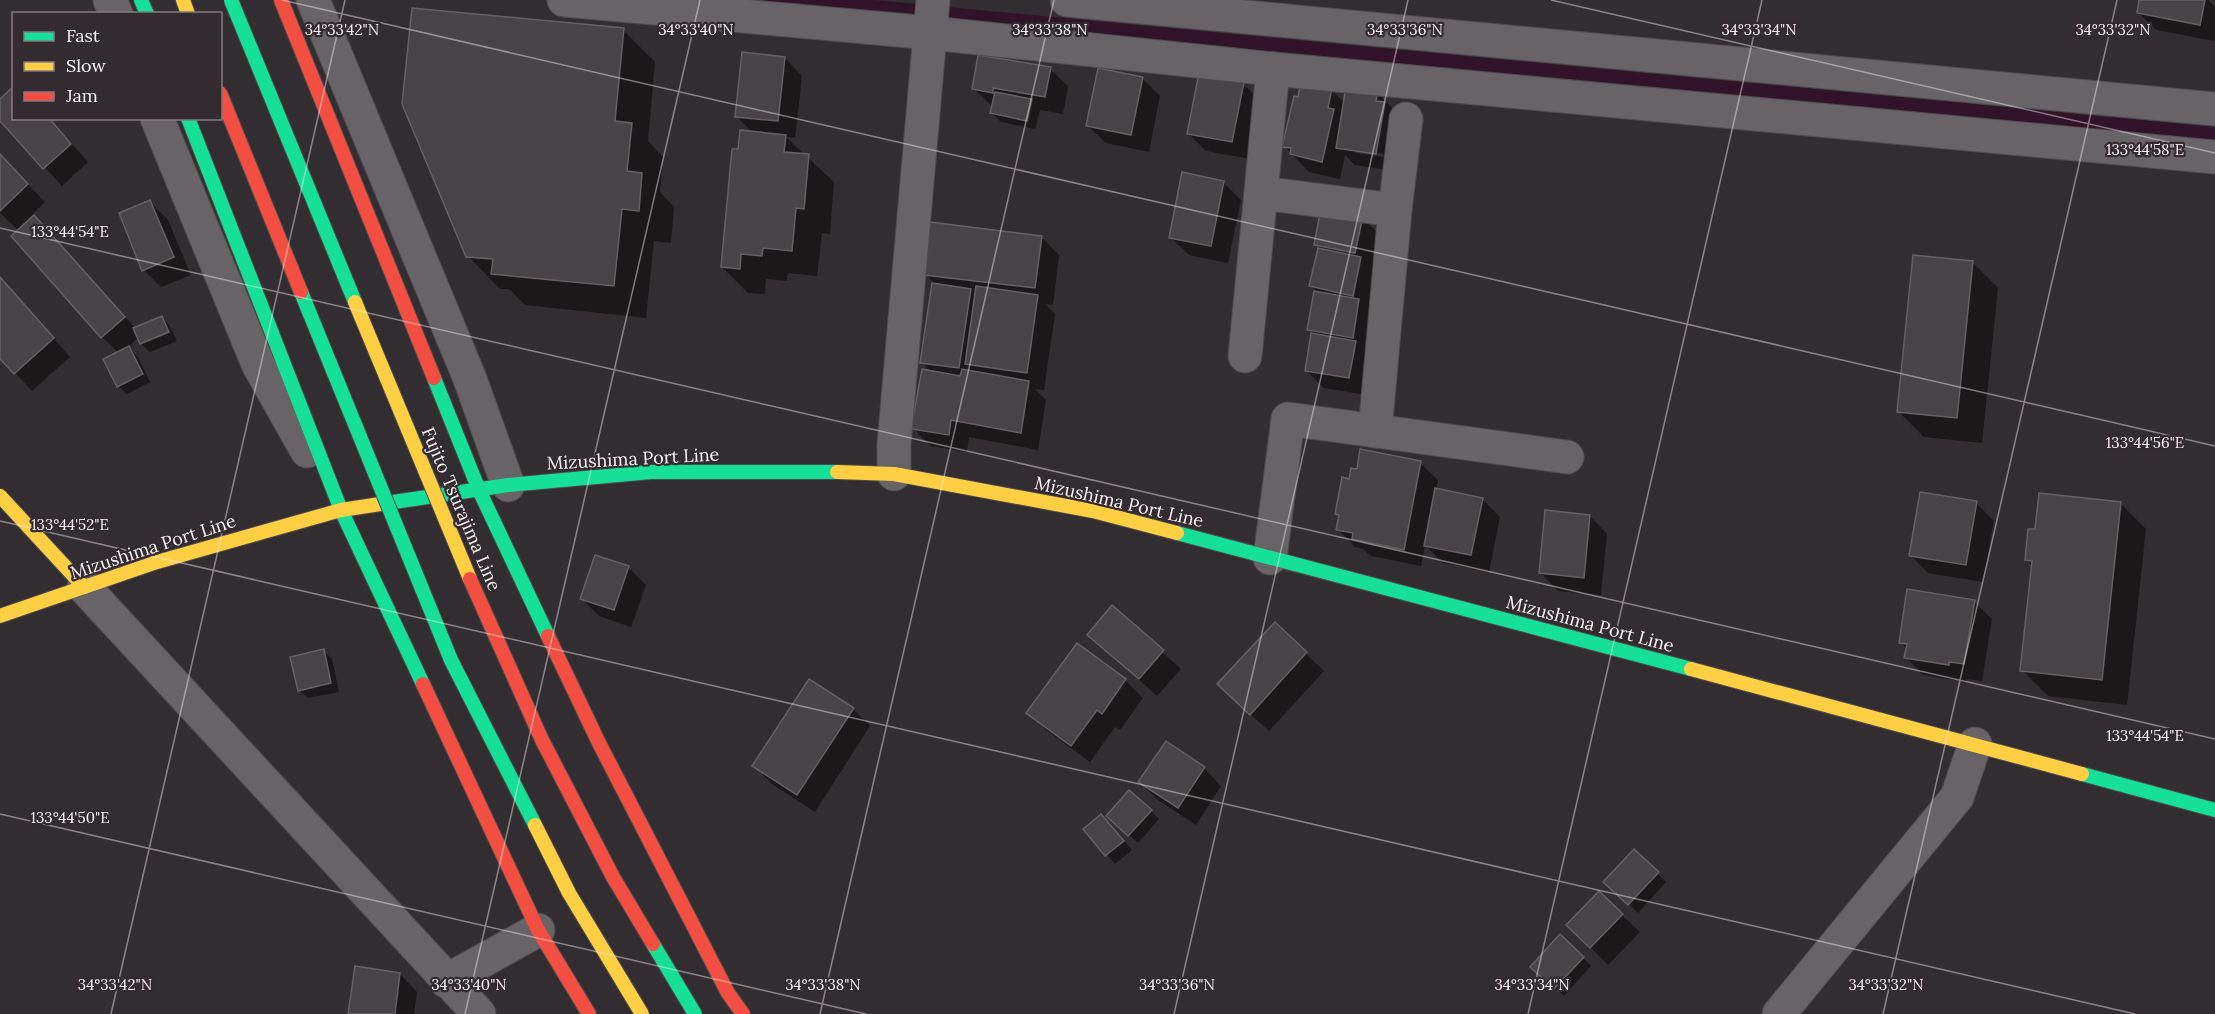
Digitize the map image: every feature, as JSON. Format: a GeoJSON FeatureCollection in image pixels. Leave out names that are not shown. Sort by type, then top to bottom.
{"type":"FeatureCollection","features":[{"type":"Feature","properties":{"kind":"main road","name":"Fujito Tsurajima Line"},"geometry":{"type":"LineString","coordinates":[[231,0],[466,571],[542,740],[613,877],[696,1014]]}},
{"type":"Feature","properties":{"kind":"main road"},"geometry":{"type":"LineString","coordinates":[[281,0],[493,487],[599,743],[723,984],[742,1014]]}},
{"type":"Feature","properties":{"kind":"main road"},"geometry":{"type":"LineString","coordinates":[[222,98],[451,660],[569,894],[642,1014]]}},
{"type":"Feature","properties":{"kind":"main road"},"geometry":{"type":"LineString","coordinates":[[189,120],[341,510],[538,930],[589,1014]]}},
{"type":"Feature","properties":{"kind":"main road","name":"Mizushima Port Line"},"geometry":{"type":"LineString","coordinates":[[0,616],[157,562],[341,510],[493,487],[651,472],[785,471],[894,474],[1093,511],[1975,744],[2215,810]]}},
{"type":"Feature","properties":{"kind":"main road"},"geometry":{"type":"LineString","coordinates":[[0,496],[84,587]]}},
{"type":"Feature","properties":{"kind":"street"},"geometry":{"type":"LineString","coordinates":[[313,0],[472,383],[493,487]]}},
{"type":"Feature","properties":{"kind":"street"},"geometry":{"type":"LineString","coordinates":[[564,0],[932,19],[1273,69],[2215,157]]}},
{"type":"Feature","properties":{"kind":"street"},"geometry":{"type":"LineString","coordinates":[[1067,0],[2215,109]]}},
{"type":"Feature","properties":{"kind":"street"},"geometry":{"type":"LineString","coordinates":[[894,474],[894,444],[932,19]]}},
{"type":"Feature","properties":{"kind":"street"},"geometry":{"type":"LineString","coordinates":[[1245,356],[1273,69]]}},
{"type":"Feature","properties":{"kind":"street"},"geometry":{"type":"LineString","coordinates":[[1376,431],[1395,210],[1406,119]]}},
{"type":"Feature","properties":{"kind":"street"},"geometry":{"type":"LineString","coordinates":[[158,120],[258,364],[341,510]]}},
{"type":"Feature","properties":{"kind":"street"},"geometry":{"type":"LineString","coordinates":[[1261,193],[1395,210]]}},
{"type":"Feature","properties":{"kind":"street"},"geometry":{"type":"LineString","coordinates":[[1270,558],[1288,419],[1567,457]]}},
{"type":"Feature","properties":{"kind":"street"},"geometry":{"type":"LineString","coordinates":[[84,587],[446,981],[479,1014]]}},
{"type":"Feature","properties":{"kind":"street"},"geometry":{"type":"LineString","coordinates":[[1779,1014],[1957,797],[1975,744]]}},
{"type":"Feature","properties":{"kind":"street"},"geometry":{"type":"LineString","coordinates":[[446,981],[538,930]]}},
{"type":"Feature","properties":{"kind":"shaded area"},"geometry":{"type":"Polygon","coordinates":[[[734,0],[874,0],[2215,127],[2215,141],[734,0]]]}},
{"type":"Feature","properties":{"kind":"building"},"geometry":{"type":"Polygon","coordinates":[[[2139,0],[2205,0],[2200,25],[2137,13],[2139,0]]]}},
{"type":"Feature","properties":{"kind":"building"},"geometry":{"type":"Polygon","coordinates":[[[412,8],[624,28],[615,121],[632,123],[627,171],[642,173],[639,211],[622,209],[614,286],[491,274],[493,259],[466,257],[402,104],[412,8]]]}},
{"type":"Feature","properties":{"kind":"building"},"geometry":{"type":"Polygon","coordinates":[[[742,52],[785,57],[778,121],[735,117],[742,52]]]}},
{"type":"Feature","properties":{"kind":"building"},"geometry":{"type":"Polygon","coordinates":[[[978,55],[1051,67],[1045,97],[993,88],[993,93],[972,89],[978,55]]]}},
{"type":"Feature","properties":{"kind":"building"},"geometry":{"type":"Polygon","coordinates":[[[1098,68],[1143,77],[1131,135],[1086,126],[1098,68]]]}},
{"type":"Feature","properties":{"kind":"building"},"geometry":{"type":"Polygon","coordinates":[[[1199,73],[1244,82],[1232,142],[1187,134],[1199,73]]]}},
{"type":"Feature","properties":{"kind":"building"},"geometry":{"type":"Polygon","coordinates":[[[1301,81],[1332,88],[1328,108],[1334,109],[1322,162],[1290,154],[1291,148],[1282,147],[1294,96],[1298,97],[1301,81]]]}},
{"type":"Feature","properties":{"kind":"building"},"geometry":{"type":"Polygon","coordinates":[[[1346,86],[1378,91],[1376,101],[1385,102],[1376,154],[1336,148],[1346,86]]]}},
{"type":"Feature","properties":{"kind":"building"},"geometry":{"type":"Polygon","coordinates":[[[12,88],[12,120],[51,120],[71,144],[43,169],[0,121],[0,99],[12,88]]]}},
{"type":"Feature","properties":{"kind":"building"},"geometry":{"type":"Polygon","coordinates":[[[995,92],[1032,99],[1027,121],[990,113],[995,92]]]}},
{"type":"Feature","properties":{"kind":"building"},"geometry":{"type":"Polygon","coordinates":[[[740,130],[786,135],[784,152],[809,154],[804,209],[796,208],[792,251],[763,248],[762,256],[741,254],[740,269],[721,267],[732,149],[738,149],[740,130]]]}},
{"type":"Feature","properties":{"kind":"building"},"geometry":{"type":"Polygon","coordinates":[[[0,154],[28,184],[0,211],[0,154]]]}},
{"type":"Feature","properties":{"kind":"building"},"geometry":{"type":"Polygon","coordinates":[[[1182,172],[1224,181],[1211,246],[1169,238],[1182,172]]]}},
{"type":"Feature","properties":{"kind":"building"},"geometry":{"type":"Polygon","coordinates":[[[150,200],[174,257],[142,271],[119,213],[150,200]]]}},
{"type":"Feature","properties":{"kind":"building"},"geometry":{"type":"Polygon","coordinates":[[[1321,208],[1363,216],[1355,253],[1314,245],[1321,208]]]}},
{"type":"Feature","properties":{"kind":"building"},"geometry":{"type":"Polygon","coordinates":[[[34,215],[125,317],[101,338],[11,236],[34,215]]]}},
{"type":"Feature","properties":{"kind":"building"},"geometry":{"type":"Polygon","coordinates":[[[930,222],[1042,236],[1035,288],[924,275],[930,222]]]}},
{"type":"Feature","properties":{"kind":"building"},"geometry":{"type":"Polygon","coordinates":[[[1318,248],[1361,257],[1353,296],[1309,286],[1318,248]]]}},
{"type":"Feature","properties":{"kind":"building"},"geometry":{"type":"Polygon","coordinates":[[[1913,255],[1973,261],[1957,418],[1897,412],[1913,255]]]}},
{"type":"Feature","properties":{"kind":"building"},"geometry":{"type":"Polygon","coordinates":[[[0,277],[54,338],[14,374],[0,359],[0,277]]]}},
{"type":"Feature","properties":{"kind":"building"},"geometry":{"type":"Polygon","coordinates":[[[932,283],[971,289],[959,368],[920,363],[932,283]]]}},
{"type":"Feature","properties":{"kind":"building"},"geometry":{"type":"Polygon","coordinates":[[[976,286],[1038,295],[1027,373],[965,364],[976,286]]]}},
{"type":"Feature","properties":{"kind":"building"},"geometry":{"type":"Polygon","coordinates":[[[1314,291],[1359,299],[1353,338],[1307,330],[1314,291]]]}},
{"type":"Feature","properties":{"kind":"building"},"geometry":{"type":"Polygon","coordinates":[[[162,316],[169,332],[140,344],[133,328],[162,316]]]}},
{"type":"Feature","properties":{"kind":"building"},"geometry":{"type":"Polygon","coordinates":[[[1311,333],[1356,341],[1349,378],[1305,371],[1311,333]]]}},
{"type":"Feature","properties":{"kind":"building"},"geometry":{"type":"Polygon","coordinates":[[[129,346],[143,374],[117,387],[103,359],[129,346]]]}},
{"type":"Feature","properties":{"kind":"building"},"geometry":{"type":"Polygon","coordinates":[[[922,369],[960,376],[962,369],[1029,381],[1021,433],[951,420],[949,435],[911,429],[922,369]]]}},
{"type":"Feature","properties":{"kind":"building"},"geometry":{"type":"Polygon","coordinates":[[[1360,449],[1421,461],[1404,550],[1352,539],[1353,533],[1336,530],[1339,515],[1335,514],[1342,477],[1349,479],[1351,468],[1357,469],[1360,449]]]}},
{"type":"Feature","properties":{"kind":"building"},"geometry":{"type":"Polygon","coordinates":[[[1435,488],[1483,498],[1471,555],[1424,546],[1435,488]]]}},
{"type":"Feature","properties":{"kind":"building"},"geometry":{"type":"Polygon","coordinates":[[[1920,492],[1977,501],[1966,565],[1909,556],[1920,492]]]}},
{"type":"Feature","properties":{"kind":"building"},"geometry":{"type":"Polygon","coordinates":[[[2039,493],[2121,502],[2102,680],[2020,671],[2032,561],[2025,560],[2028,529],[2035,529],[2039,493]]]}},
{"type":"Feature","properties":{"kind":"building"},"geometry":{"type":"Polygon","coordinates":[[[1545,510],[1590,515],[1584,578],[1539,573],[1545,510]]]}},
{"type":"Feature","properties":{"kind":"building"},"geometry":{"type":"Polygon","coordinates":[[[595,555],[629,566],[614,610],[580,599],[595,555]]]}},
{"type":"Feature","properties":{"kind":"building"},"geometry":{"type":"Polygon","coordinates":[[[1907,589],[1975,600],[1964,664],[1949,662],[1949,665],[1904,658],[1907,644],[1899,643],[1907,589]]]}},
{"type":"Feature","properties":{"kind":"building"},"geometry":{"type":"Polygon","coordinates":[[[1112,605],[1164,650],[1139,679],[1087,635],[1112,605]]]}},
{"type":"Feature","properties":{"kind":"building"},"geometry":{"type":"Polygon","coordinates":[[[1275,622],[1307,652],[1250,715],[1217,684],[1275,622]]]}},
{"type":"Feature","properties":{"kind":"building"},"geometry":{"type":"Polygon","coordinates":[[[1077,643],[1126,679],[1102,714],[1097,710],[1071,746],[1026,713],[1077,643]]]}},
{"type":"Feature","properties":{"kind":"building"},"geometry":{"type":"Polygon","coordinates":[[[324,649],[331,683],[298,691],[290,657],[324,649]]]}},
{"type":"Feature","properties":{"kind":"building"},"geometry":{"type":"Polygon","coordinates":[[[809,679],[854,708],[797,795],[752,766],[809,679]]]}},
{"type":"Feature","properties":{"kind":"building"},"geometry":{"type":"Polygon","coordinates":[[[1166,741],[1205,767],[1178,808],[1138,782],[1166,741]]]}},
{"type":"Feature","properties":{"kind":"building"},"geometry":{"type":"Polygon","coordinates":[[[1129,790],[1152,810],[1128,836],[1106,816],[1129,790]]]}},
{"type":"Feature","properties":{"kind":"building"},"geometry":{"type":"Polygon","coordinates":[[[1101,814],[1124,841],[1105,856],[1083,829],[1101,814]]]}},
{"type":"Feature","properties":{"kind":"building"},"geometry":{"type":"Polygon","coordinates":[[[1634,849],[1659,872],[1628,905],[1603,882],[1634,849]]]}},
{"type":"Feature","properties":{"kind":"building"},"geometry":{"type":"Polygon","coordinates":[[[1599,891],[1623,914],[1590,948],[1566,925],[1599,891]]]}},
{"type":"Feature","properties":{"kind":"building"},"geometry":{"type":"Polygon","coordinates":[[[1560,934],[1584,957],[1554,989],[1530,967],[1560,934]]]}},
{"type":"Feature","properties":{"kind":"building"},"geometry":{"type":"Polygon","coordinates":[[[355,966],[400,973],[395,1014],[348,1014],[355,966]]]}},
{"type":"Feature","properties":{"kind":"traffic: fast"},"geometry":{"type":"LineString","coordinates":[[141,0],[146,12]]}},
{"type":"Feature","properties":{"kind":"traffic: fast"},"geometry":{"type":"LineString","coordinates":[[231,0],[355,302]]}},
{"type":"Feature","properties":{"kind":"traffic: fast"},"geometry":{"type":"LineString","coordinates":[[189,120],[341,510],[423,684]]}},
{"type":"Feature","properties":{"kind":"traffic: fast"},"geometry":{"type":"LineString","coordinates":[[301,292],[451,660],[535,825]]}},
{"type":"Feature","properties":{"kind":"traffic: fast"},"geometry":{"type":"LineString","coordinates":[[434,378],[479,490],[548,636]]}},
{"type":"Feature","properties":{"kind":"traffic: fast"},"geometry":{"type":"LineString","coordinates":[[387,503],[508,485],[651,472],[837,472]]}},
{"type":"Feature","properties":{"kind":"traffic: fast"},"geometry":{"type":"LineString","coordinates":[[1177,533],[1691,669]]}},
{"type":"Feature","properties":{"kind":"traffic: fast"},"geometry":{"type":"LineString","coordinates":[[2082,774],[2215,810]]}},
{"type":"Feature","properties":{"kind":"traffic: fast"},"geometry":{"type":"LineString","coordinates":[[653,944],[695,1014]]}},
{"type":"Feature","properties":{"kind":"traffic: slow"},"geometry":{"type":"LineString","coordinates":[[183,0],[187,12]]}},
{"type":"Feature","properties":{"kind":"traffic: slow"},"geometry":{"type":"LineString","coordinates":[[355,302],[470,579]]}},
{"type":"Feature","properties":{"kind":"traffic: slow"},"geometry":{"type":"LineString","coordinates":[[837,472],[894,474],[1093,511],[1177,533]]}},
{"type":"Feature","properties":{"kind":"traffic: slow"},"geometry":{"type":"LineString","coordinates":[[0,496],[84,587]]}},
{"type":"Feature","properties":{"kind":"traffic: slow"},"geometry":{"type":"LineString","coordinates":[[0,616],[157,562],[341,510],[387,503]]}},
{"type":"Feature","properties":{"kind":"traffic: slow"},"geometry":{"type":"LineString","coordinates":[[1691,669],[2082,774]]}},
{"type":"Feature","properties":{"kind":"traffic: slow"},"geometry":{"type":"LineString","coordinates":[[535,825],[569,893],[642,1014]]}},
{"type":"Feature","properties":{"kind":"traffic: jam"},"geometry":{"type":"LineString","coordinates":[[281,0],[434,378]]}},
{"type":"Feature","properties":{"kind":"traffic: jam"},"geometry":{"type":"LineString","coordinates":[[222,98],[301,292]]}},
{"type":"Feature","properties":{"kind":"traffic: jam"},"geometry":{"type":"LineString","coordinates":[[470,579],[542,740],[613,877],[653,944]]}},
{"type":"Feature","properties":{"kind":"traffic: jam"},"geometry":{"type":"LineString","coordinates":[[548,636],[599,743],[728,993],[743,1014]]}},
{"type":"Feature","properties":{"kind":"traffic: jam"},"geometry":{"type":"LineString","coordinates":[[423,684],[538,930],[589,1014]]}}]}
